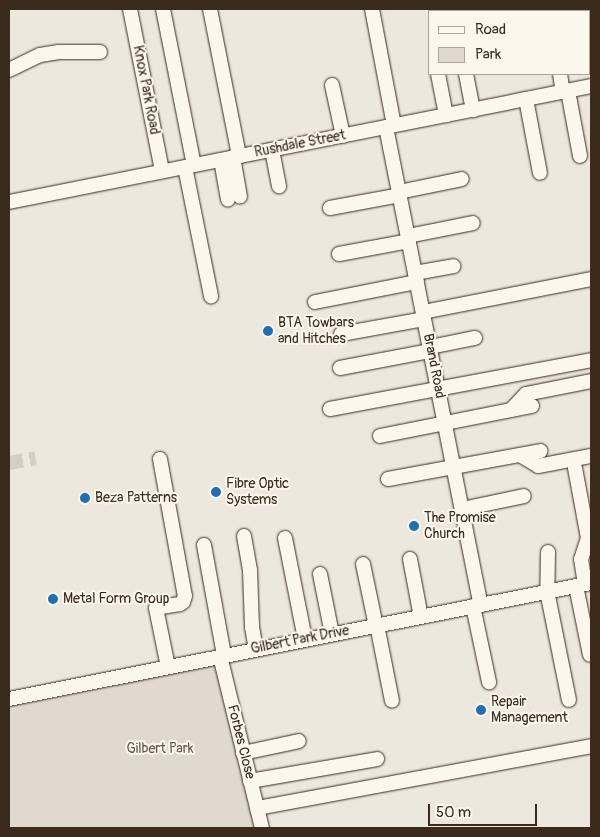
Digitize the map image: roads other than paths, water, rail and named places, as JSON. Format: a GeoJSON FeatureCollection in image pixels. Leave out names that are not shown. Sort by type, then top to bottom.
{"type":"FeatureCollection","features":[{"type":"Feature","properties":{"kind":"street","name":"Knox Park Road"},"geometry":{"type":"LineString","coordinates":[[130,9],[162,172]]}},
{"type":"Feature","properties":{"kind":"street"},"geometry":{"type":"LineString","coordinates":[[163,9],[211,296]]}},
{"type":"Feature","properties":{"kind":"street"},"geometry":{"type":"LineString","coordinates":[[210,9],[231,158],[234,197]]}},
{"type":"Feature","properties":{"kind":"street","name":"Brand Road"},"geometry":{"type":"LineString","coordinates":[[372,9],[399,194],[462,509],[488,682]]}},
{"type":"Feature","properties":{"kind":"street"},"geometry":{"type":"LineString","coordinates":[[9,70],[40,56],[59,52],[100,52]]}},
{"type":"Feature","properties":{"kind":"street"},"geometry":{"type":"LineString","coordinates":[[438,75],[446,115]]}},
{"type":"Feature","properties":{"kind":"street"},"geometry":{"type":"LineString","coordinates":[[466,75],[473,110]]}},
{"type":"Feature","properties":{"kind":"street"},"geometry":{"type":"LineString","coordinates":[[560,75],[580,156]]}},
{"type":"Feature","properties":{"kind":"street"},"geometry":{"type":"LineString","coordinates":[[332,85],[343,136]]}},
{"type":"Feature","properties":{"kind":"street","name":"Rushdale Street"},"geometry":{"type":"LineString","coordinates":[[9,202],[591,86]]}},
{"type":"Feature","properties":{"kind":"street"},"geometry":{"type":"LineString","coordinates":[[526,100],[540,173]]}},
{"type":"Feature","properties":{"kind":"street"},"geometry":{"type":"LineString","coordinates":[[272,150],[279,186]]}},
{"type":"Feature","properties":{"kind":"street"},"geometry":{"type":"LineString","coordinates":[[330,208],[462,179]]}},
{"type":"Feature","properties":{"kind":"street"},"geometry":{"type":"LineString","coordinates":[[339,254],[473,222]]}},
{"type":"Feature","properties":{"kind":"street"},"geometry":{"type":"LineString","coordinates":[[315,302],[416,278],[453,266]]}},
{"type":"Feature","properties":{"kind":"street"},"geometry":{"type":"LineString","coordinates":[[341,334],[591,279]]}},
{"type":"Feature","properties":{"kind":"street"},"geometry":{"type":"LineString","coordinates":[[340,368],[475,338]]}},
{"type":"Feature","properties":{"kind":"street"},"geometry":{"type":"LineString","coordinates":[[330,409],[591,360]]}},
{"type":"Feature","properties":{"kind":"street"},"geometry":{"type":"LineString","coordinates":[[511,410],[526,394],[591,381]]}},
{"type":"Feature","properties":{"kind":"street"},"geometry":{"type":"LineString","coordinates":[[380,436],[532,406]]}},
{"type":"Feature","properties":{"kind":"street"},"geometry":{"type":"LineString","coordinates":[[388,479],[540,452]]}},
{"type":"Feature","properties":{"kind":"street"},"geometry":{"type":"LineString","coordinates":[[520,455],[538,466],[591,456]]}},
{"type":"Feature","properties":{"kind":"street"},"geometry":{"type":"LineString","coordinates":[[160,459],[185,596],[180,604],[156,608],[168,667]]}},
{"type":"Feature","properties":{"kind":"street"},"geometry":{"type":"LineString","coordinates":[[575,468],[588,535],[581,559],[590,655]]}},
{"type":"Feature","properties":{"kind":"street"},"geometry":{"type":"LineString","coordinates":[[462,509],[524,496]]}},
{"type":"Feature","properties":{"kind":"street"},"geometry":{"type":"LineString","coordinates":[[244,536],[250,572],[252,629],[256,649]]}},
{"type":"Feature","properties":{"kind":"street"},"geometry":{"type":"LineString","coordinates":[[285,538],[306,639]]}},
{"type":"Feature","properties":{"kind":"street","name":"Forbes Close"},"geometry":{"type":"LineString","coordinates":[[204,545],[222,656],[243,753],[262,828]]}},
{"type":"Feature","properties":{"kind":"street"},"geometry":{"type":"LineString","coordinates":[[548,552],[547,592],[569,700]]}},
{"type":"Feature","properties":{"kind":"street"},"geometry":{"type":"LineString","coordinates":[[410,559],[421,616]]}},
{"type":"Feature","properties":{"kind":"street"},"geometry":{"type":"LineString","coordinates":[[363,564],[392,701]]}},
{"type":"Feature","properties":{"kind":"street"},"geometry":{"type":"LineString","coordinates":[[320,574],[332,634]]}},
{"type":"Feature","properties":{"kind":"street","name":"Gilbert Park Drive"},"geometry":{"type":"LineString","coordinates":[[9,699],[584,584]]}},
{"type":"Feature","properties":{"kind":"street"},"geometry":{"type":"LineString","coordinates":[[243,753],[299,741]]}},
{"type":"Feature","properties":{"kind":"street"},"geometry":{"type":"LineString","coordinates":[[257,808],[591,746]]}},
{"type":"Feature","properties":{"kind":"street"},"geometry":{"type":"LineString","coordinates":[[250,781],[377,759]]}},
{"type":"Feature","properties":{"kind":"tunnel"},"geometry":{"type":"LineString","coordinates":[[9,463],[36,458]]}},
{"type":"Feature","properties":{"kind":"place","name":"BTA Towbars and Hitches"},"geometry":{"type":"Point","coordinates":[268,331]}},
{"type":"Feature","properties":{"kind":"place","name":"Fibre Optic Systems"},"geometry":{"type":"Point","coordinates":[216,492]}},
{"type":"Feature","properties":{"kind":"place","name":"Beza Patterns"},"geometry":{"type":"Point","coordinates":[85,498]}},
{"type":"Feature","properties":{"kind":"place","name":"The Promise Church"},"geometry":{"type":"Point","coordinates":[414,526]}},
{"type":"Feature","properties":{"kind":"place","name":"Metal Form Group"},"geometry":{"type":"Point","coordinates":[53,599]}},
{"type":"Feature","properties":{"kind":"place","name":"Repair Management"},"geometry":{"type":"Point","coordinates":[481,710]}},
{"type":"Feature","properties":{"kind":"park label","name":"Gilbert Park"},"geometry":{"type":"Point","coordinates":[160,749]}}]}
